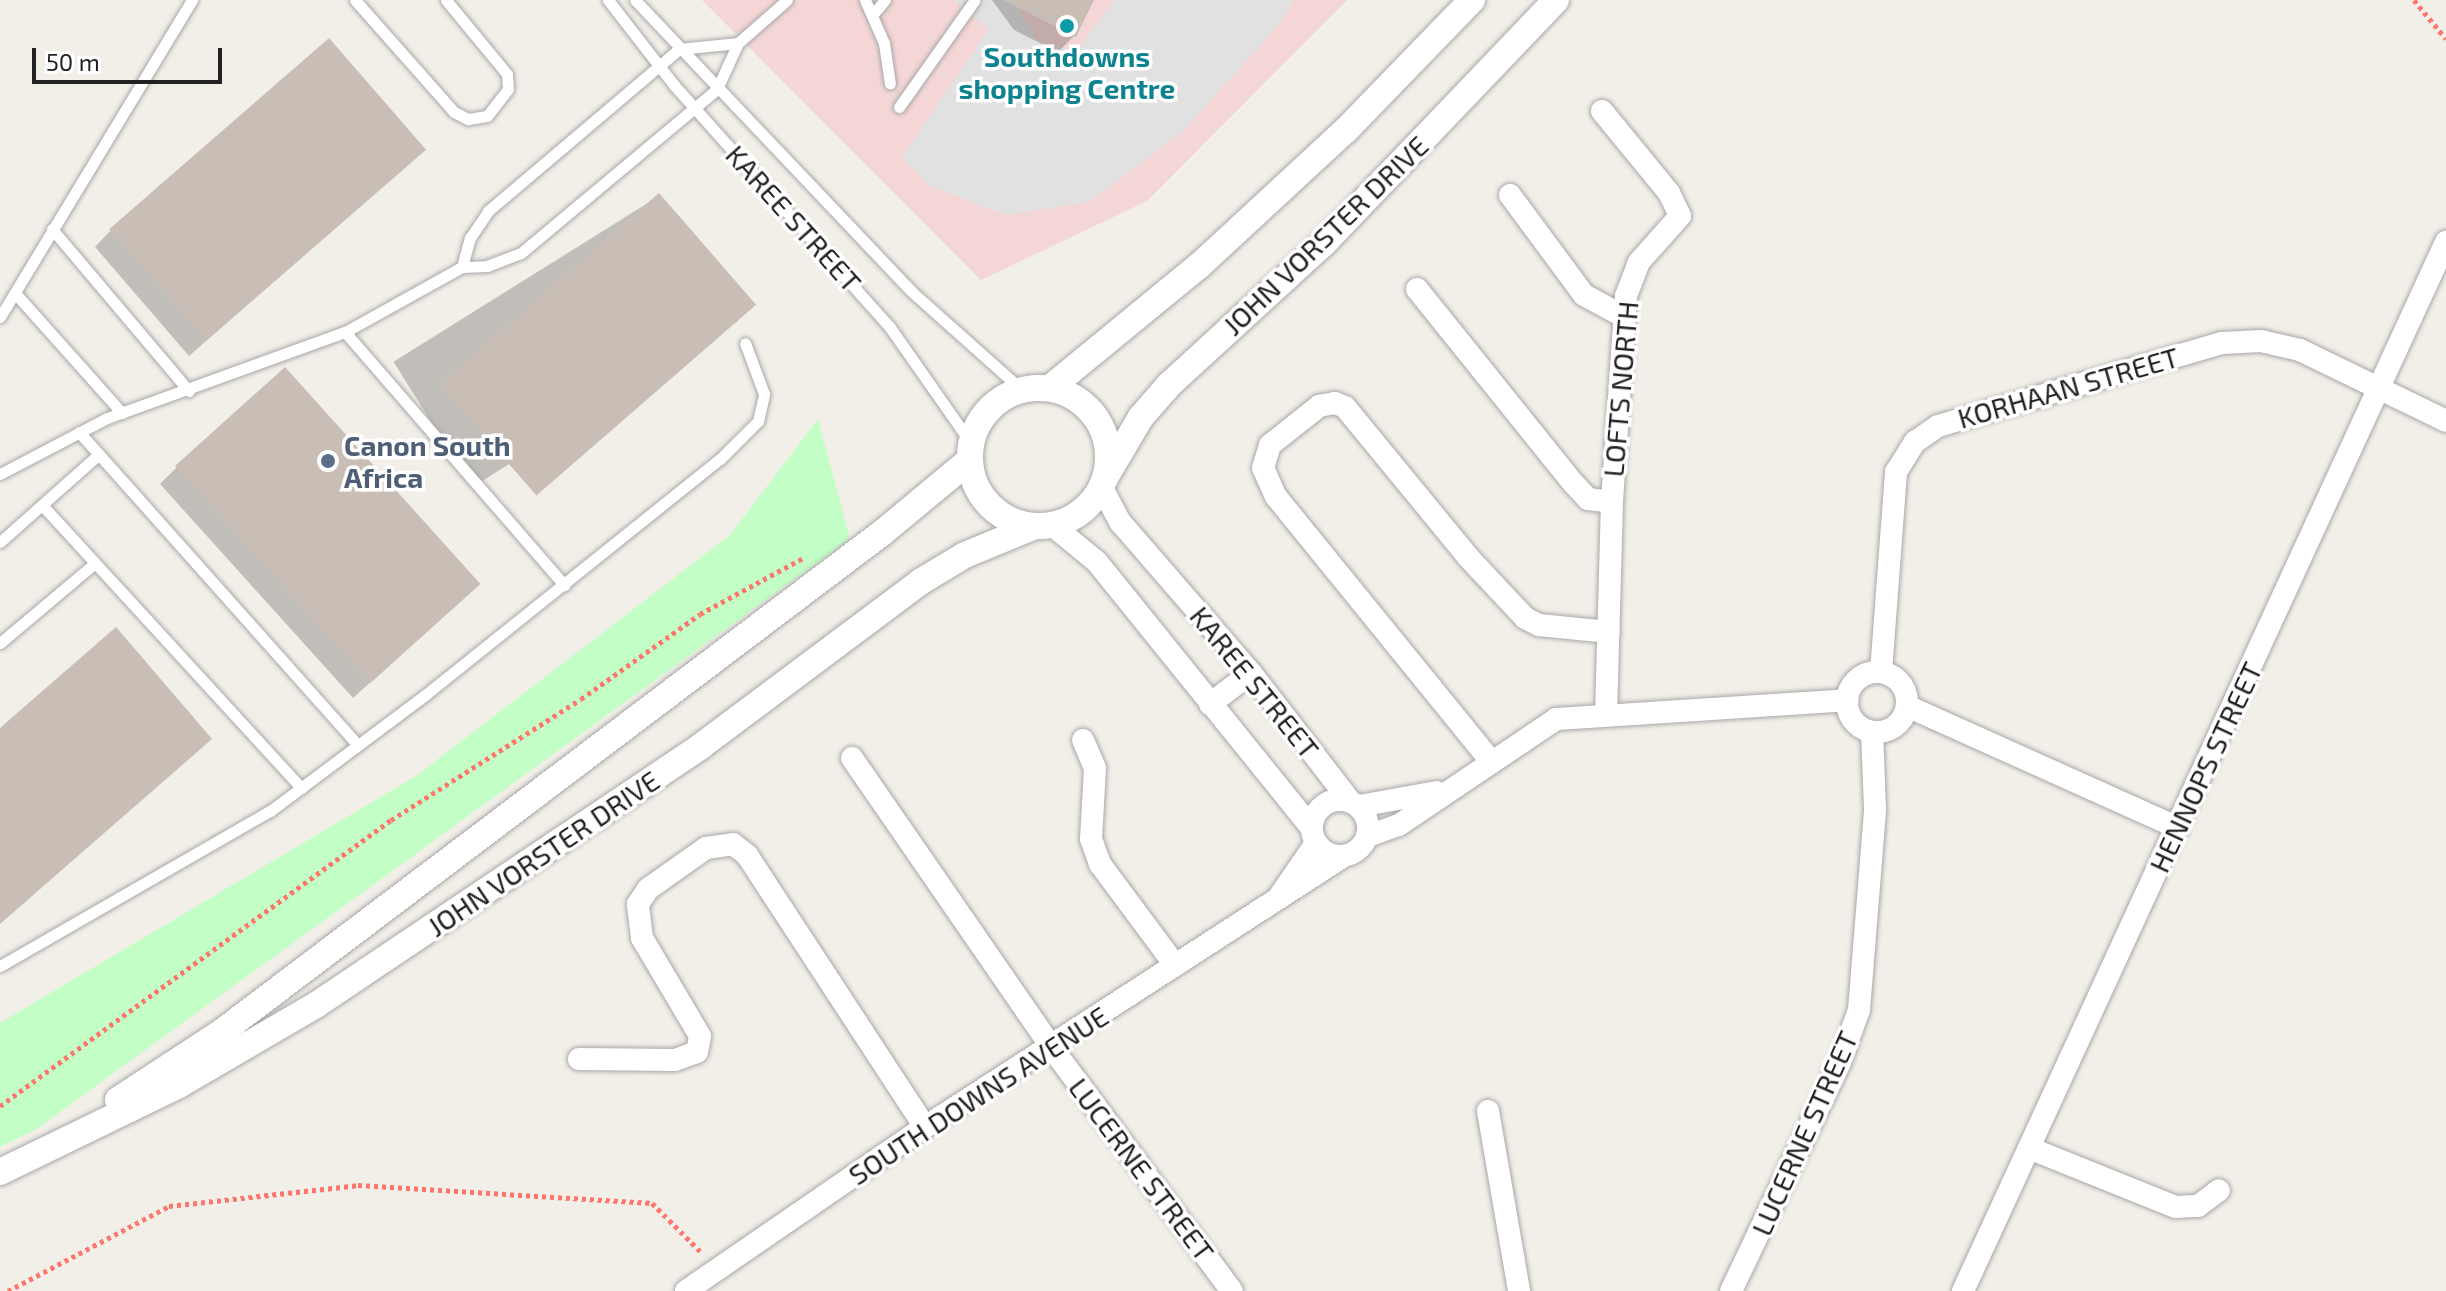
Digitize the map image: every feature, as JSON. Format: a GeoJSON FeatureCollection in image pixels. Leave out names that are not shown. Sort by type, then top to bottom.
{"type":"FeatureCollection","features":[{"type":"Feature","properties":{"kind":"street"},"geometry":{"type":"LineString","coordinates":[[1050,388],[1200,265],[1346,130],[1472,0]]}},
{"type":"Feature","properties":{"kind":"street","name":"JOHN VORSTER DRIVE"},"geometry":{"type":"LineString","coordinates":[[1104,483],[1141,417],[1170,384],[1323,244],[1556,0]]}},
{"type":"Feature","properties":{"kind":"street","name":"LOFTS NORTH"},"geometry":{"type":"LineString","coordinates":[[1602,111],[1669,193],[1680,216],[1639,262],[1623,316],[1612,502],[1606,713]]}},
{"type":"Feature","properties":{"kind":"street"},"geometry":{"type":"LineString","coordinates":[[1510,195],[1584,295],[1595,306],[1623,316]]}},
{"type":"Feature","properties":{"kind":"street","name":"HENNOPS STREET"},"geometry":{"type":"LineString","coordinates":[[1963,1291],[2446,242]]}},
{"type":"Feature","properties":{"kind":"street"},"geometry":{"type":"LineString","coordinates":[[1417,289],[1581,492],[1596,503],[1612,502]]}},
{"type":"Feature","properties":{"kind":"street","name":"KORHAAN STREET"},"geometry":{"type":"LineString","coordinates":[[1881,672],[1896,472],[1915,442],[1938,426],[2232,343],[2261,341],[2300,350],[2446,421]]}},
{"type":"Feature","properties":{"kind":"street"},"geometry":{"type":"LineString","coordinates":[[1050,388],[1073,396],[1091,411],[1106,443],[1104,483],[1072,518],[1043,526],[1010,520],[990,505],[976,485],[970,452],[980,419],[998,400],[1021,389],[1050,388]]}},
{"type":"Feature","properties":{"kind":"street"},"geometry":{"type":"LineString","coordinates":[[1490,760],[1276,497],[1263,468],[1270,445],[1319,406],[1335,403],[1345,407],[1468,557],[1525,618],[1539,625],[1609,632]]}},
{"type":"Feature","properties":{"kind":"street","name":"JOHN VORSTER DRIVE"},"geometry":{"type":"LineString","coordinates":[[35,1154],[219,1034],[882,533],[970,452]]}},
{"type":"Feature","properties":{"kind":"street","name":"KAREE STREET"},"geometry":{"type":"LineString","coordinates":[[1104,483],[1121,523],[1251,673],[1355,803]]}},
{"type":"Feature","properties":{"kind":"street","name":"JOHN VORSTER DRIVE"},"geometry":{"type":"LineString","coordinates":[[0,1172],[179,1085],[316,1005],[701,746],[920,582],[965,555],[1043,526]]}},
{"type":"Feature","properties":{"kind":"street","name":"KAREE STREET"},"geometry":{"type":"LineString","coordinates":[[1043,526],[1097,562],[1314,835]]}},
{"type":"Feature","properties":{"kind":"street"},"geometry":{"type":"LineString","coordinates":[[1881,672],[1901,684],[1907,706],[1895,726],[1872,732],[1851,717],[1847,700],[1858,679],[1881,672]]}},
{"type":"Feature","properties":{"kind":"street"},"geometry":{"type":"LineString","coordinates":[[1210,704],[1251,673]]}},
{"type":"Feature","properties":{"kind":"street"},"geometry":{"type":"LineString","coordinates":[[1368,836],[1399,825],[1445,790],[1556,719],[1606,713],[1847,700]]}},
{"type":"Feature","properties":{"kind":"street"},"geometry":{"type":"LineString","coordinates":[[1907,706],[2178,828]]}},
{"type":"Feature","properties":{"kind":"street","name":"LUCERNE STREET"},"geometry":{"type":"LineString","coordinates":[[1731,1291],[1839,1065],[1859,1010],[1875,809],[1872,732]]}},
{"type":"Feature","properties":{"kind":"street"},"geometry":{"type":"LineString","coordinates":[[1083,740],[1095,768],[1091,839],[1100,864],[1175,965]]}},
{"type":"Feature","properties":{"kind":"street","name":"LUCERNE STREET"},"geometry":{"type":"LineString","coordinates":[[852,758],[1052,1048],[1232,1291]]}},
{"type":"Feature","properties":{"kind":"street"},"geometry":{"type":"LineString","coordinates":[[1355,803],[1368,820],[1368,836],[1359,849],[1344,856],[1328,854],[1314,835],[1316,813],[1327,802],[1355,803],[1445,790]]}},
{"type":"Feature","properties":{"kind":"street","name":"SOUTH DOWNS AVENUE"},"geometry":{"type":"LineString","coordinates":[[1273,904],[1314,835]]}},
{"type":"Feature","properties":{"kind":"street"},"geometry":{"type":"LineString","coordinates":[[579,1059],[675,1060],[697,1052],[700,1036],[642,938],[638,904],[648,889],[706,848],[733,844],[747,855],[925,1127]]}},
{"type":"Feature","properties":{"kind":"street","name":"SOUTH DOWNS AVENUE"},"geometry":{"type":"LineString","coordinates":[[686,1291],[925,1127],[1052,1048],[1344,856]]}},
{"type":"Feature","properties":{"kind":"street"},"geometry":{"type":"LineString","coordinates":[[1488,1111],[1519,1291]]}},
{"type":"Feature","properties":{"kind":"street"},"geometry":{"type":"LineString","coordinates":[[2029,1148],[2176,1207],[2198,1206],[2219,1190]]}},
{"type":"Feature","properties":{"kind":"lane"},"geometry":{"type":"LineString","coordinates":[[0,317],[192,0]]}},
{"type":"Feature","properties":{"kind":"lane"},"geometry":{"type":"LineString","coordinates":[[355,0],[454,112],[468,119],[487,116],[508,89],[507,74],[446,0]]}},
{"type":"Feature","properties":{"kind":"lane","name":"KAREE STREET"},"geometry":{"type":"LineString","coordinates":[[608,0],[659,66],[889,326],[970,452]]}},
{"type":"Feature","properties":{"kind":"lane","name":"KAREE STREET"},"geometry":{"type":"LineString","coordinates":[[635,0],[911,291],[1021,389]]}},
{"type":"Feature","properties":{"kind":"lane"},"geometry":{"type":"LineString","coordinates":[[0,474],[122,413],[345,332],[462,267],[487,266],[521,253],[717,89],[738,43],[787,0]]}},
{"type":"Feature","properties":{"kind":"lane"},"geometry":{"type":"LineString","coordinates":[[865,0],[874,13],[890,84]]}},
{"type":"Feature","properties":{"kind":"lane"},"geometry":{"type":"LineString","coordinates":[[874,13],[885,0]]}},
{"type":"Feature","properties":{"kind":"lane"},"geometry":{"type":"LineString","coordinates":[[899,107],[974,1]]}},
{"type":"Feature","properties":{"kind":"lane"},"geometry":{"type":"LineString","coordinates":[[462,267],[470,238],[488,211],[679,49],[738,43]]}},
{"type":"Feature","properties":{"kind":"lane"},"geometry":{"type":"LineString","coordinates":[[52,229],[189,391]]}},
{"type":"Feature","properties":{"kind":"lane"},"geometry":{"type":"LineString","coordinates":[[15,293],[122,413]]}},
{"type":"Feature","properties":{"kind":"lane"},"geometry":{"type":"LineString","coordinates":[[345,332],[564,585]]}},
{"type":"Feature","properties":{"kind":"lane"},"geometry":{"type":"LineString","coordinates":[[0,966],[270,811],[564,585],[720,459],[758,421],[764,394],[745,343]]}},
{"type":"Feature","properties":{"kind":"lane"},"geometry":{"type":"LineString","coordinates":[[79,432],[358,745]]}},
{"type":"Feature","properties":{"kind":"lane"},"geometry":{"type":"LineString","coordinates":[[0,542],[99,454]]}},
{"type":"Feature","properties":{"kind":"lane"},"geometry":{"type":"LineString","coordinates":[[42,505],[301,788]]}},
{"type":"Feature","properties":{"kind":"lane"},"geometry":{"type":"LineString","coordinates":[[0,643],[95,563]]}},
{"type":"Feature","properties":{"kind":"path"},"geometry":{"type":"LineString","coordinates":[[2414,0],[2446,39]]}},
{"type":"Feature","properties":{"kind":"path"},"geometry":{"type":"LineString","coordinates":[[0,1106],[391,820],[581,699],[700,614],[810,554]]}},
{"type":"Feature","properties":{"kind":"path"},"geometry":{"type":"LineString","coordinates":[[8,1291],[169,1206],[358,1185],[652,1203],[718,1269]]}},
{"type":"Feature","properties":{"kind":"shaded area","name":"Southdowns shopping Centre"},"geometry":{"type":"Polygon","coordinates":[[[702,0],[1347,0],[1147,201],[981,280],[702,0]]]}},
{"type":"Feature","properties":{"kind":"shaded area"},"geometry":{"type":"Polygon","coordinates":[[[953,0],[1012,0],[1039,42],[1076,52],[1114,0],[1294,0],[1277,27],[1183,131],[1089,202],[1005,215],[928,185],[902,157],[989,29],[953,0]]]}},
{"type":"Feature","properties":{"kind":"green space"},"geometry":{"type":"Polygon","coordinates":[[[818,419],[850,539],[35,1130],[0,1147],[0,1023],[416,776],[730,535],[818,419]]]}},
{"type":"Feature","properties":{"kind":"building","name":"Southdowns shopping Centre"},"geometry":{"type":"Polygon","coordinates":[[[1003,0],[1094,0],[1076,37],[1003,0]]]}},
{"type":"Feature","properties":{"kind":"building"},"geometry":{"type":"Polygon","coordinates":[[[329,38],[426,150],[206,341],[109,229],[329,38]]]}},
{"type":"Feature","properties":{"kind":"building"},"geometry":{"type":"Polygon","coordinates":[[[659,193],[756,305],[536,496],[439,384],[659,193]]]}},
{"type":"Feature","properties":{"kind":"building"},"geometry":{"type":"Polygon","coordinates":[[[285,367],[480,584],[370,683],[175,466],[285,367]]]}},
{"type":"Feature","properties":{"kind":"building"},"geometry":{"type":"Polygon","coordinates":[[[116,627],[212,739],[0,924],[0,728],[116,627]]]}},
{"type":"Feature","properties":{"kind":"place","name":"Southdowns shopping Centre"},"geometry":{"type":"Point","coordinates":[1067,26]}},
{"type":"Feature","properties":{"kind":"place","name":"Canon South Africa"},"geometry":{"type":"Point","coordinates":[328,461]}}]}
